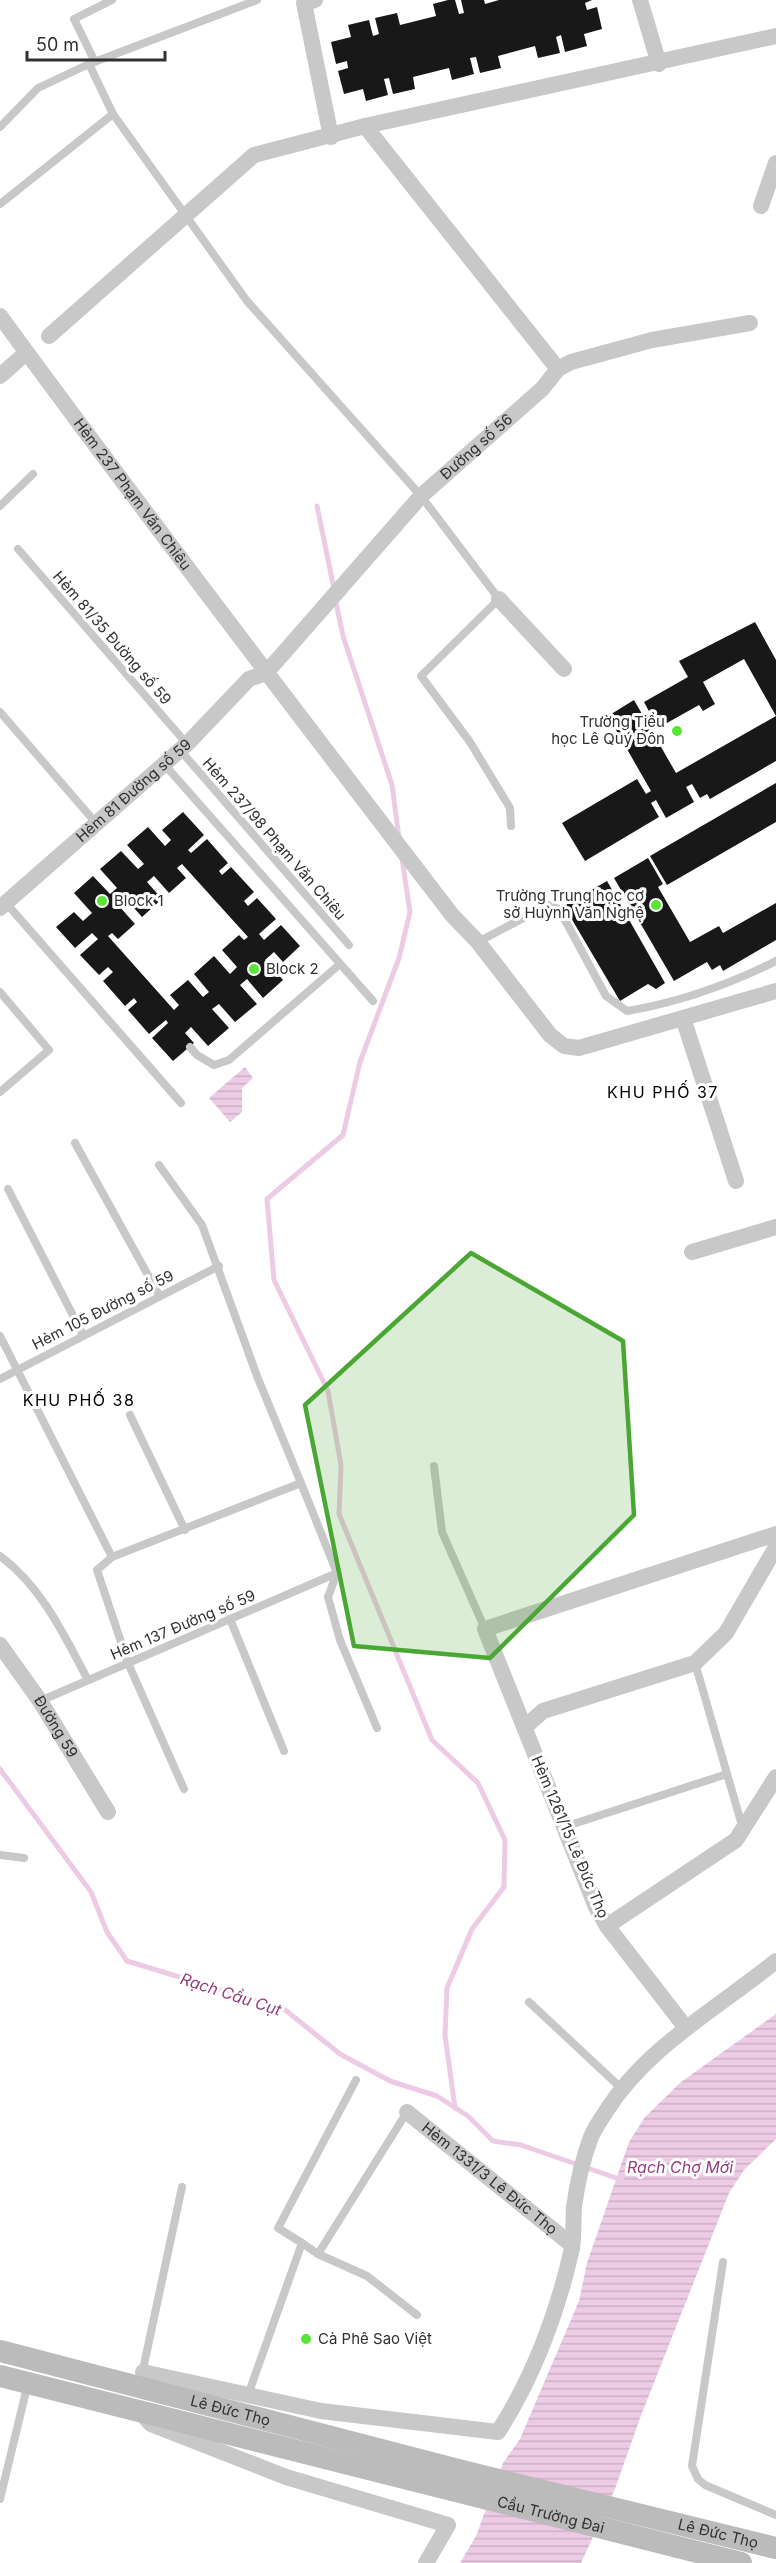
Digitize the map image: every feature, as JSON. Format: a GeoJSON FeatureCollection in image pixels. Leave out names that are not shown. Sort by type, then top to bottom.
{"type":"FeatureCollection","features":[{"type":"Feature","properties":{"kind":"main road","name":"Lê Đức Thọ"},"geometry":{"type":"LineString","coordinates":[[0,2352],[140,2379],[462,2471]]}},
{"type":"Feature","properties":{"kind":"main road","name":"Lê Đức Thọ"},"geometry":{"type":"LineString","coordinates":[[0,2376],[450,2490]]}},
{"type":"Feature","properties":{"kind":"main road","name":"Cầu Trường Đai"},"geometry":{"type":"LineString","coordinates":[[462,2471],[656,2529]]}},
{"type":"Feature","properties":{"kind":"main road","name":"Cầu Trường Đai"},"geometry":{"type":"LineString","coordinates":[[450,2490],[656,2529]]}},
{"type":"Feature","properties":{"kind":"main road","name":"Lê Đức Thọ"},"geometry":{"type":"LineString","coordinates":[[656,2529],[776,2548]]}},
{"type":"Feature","properties":{"kind":"main road","name":"Lê Đức Thọ"},"geometry":{"type":"LineString","coordinates":[[656,2529],[741,2563]]}},
{"type":"Feature","properties":{"kind":"street"},"geometry":{"type":"LineString","coordinates":[[640,0],[658,64]]}},
{"type":"Feature","properties":{"kind":"street"},"geometry":{"type":"LineString","coordinates":[[304,1],[331,137]]}},
{"type":"Feature","properties":{"kind":"street"},"geometry":{"type":"LineString","coordinates":[[49,336],[254,155],[331,137],[365,126],[658,64],[776,36]]}},
{"type":"Feature","properties":{"kind":"street"},"geometry":{"type":"LineString","coordinates":[[365,126],[558,369]]}},
{"type":"Feature","properties":{"kind":"street"},"geometry":{"type":"LineString","coordinates":[[761,206],[776,163]]}},
{"type":"Feature","properties":{"kind":"street","name":"Hẻm 237 Phạm Văn Chiêu"},"geometry":{"type":"LineString","coordinates":[[0,316],[127,491],[266,673],[452,915],[478,942],[550,1035],[564,1046],[579,1048],[776,991]]}},
{"type":"Feature","properties":{"kind":"street","name":"Đường số 56"},"geometry":{"type":"LineString","coordinates":[[266,673],[421,496],[542,389],[558,369],[571,362],[652,340],[750,323]]}},
{"type":"Feature","properties":{"kind":"street"},"geometry":{"type":"LineString","coordinates":[[0,376],[26,352]]}},
{"type":"Feature","properties":{"kind":"street"},"geometry":{"type":"LineString","coordinates":[[499,599],[564,669]]}},
{"type":"Feature","properties":{"kind":"street","name":"Hẻm 81 Đường số 59"},"geometry":{"type":"LineString","coordinates":[[3,905],[183,747],[249,679],[266,673]]}},
{"type":"Feature","properties":{"kind":"street"},"geometry":{"type":"LineString","coordinates":[[683,1018],[736,1181]]}},
{"type":"Feature","properties":{"kind":"street"},"geometry":{"type":"LineString","coordinates":[[692,1252],[776,1227]]}},
{"type":"Feature","properties":{"kind":"street"},"geometry":{"type":"LineString","coordinates":[[485,1629],[776,1534]]}},
{"type":"Feature","properties":{"kind":"street"},"geometry":{"type":"LineString","coordinates":[[525,1727],[543,1711],[695,1663],[726,1633],[776,1547]]}},
{"type":"Feature","properties":{"kind":"street","name":"Hẻm 1261/15 Lê Đức Thọ"},"geometry":{"type":"LineString","coordinates":[[485,1629],[596,1907],[607,1926],[686,2028]]}},
{"type":"Feature","properties":{"kind":"street","name":"Đường 59"},"geometry":{"type":"LineString","coordinates":[[0,1646],[40,1701],[108,1812]]}},
{"type":"Feature","properties":{"kind":"street"},"geometry":{"type":"LineString","coordinates":[[607,1926],[736,1840],[776,1777]]}},
{"type":"Feature","properties":{"kind":"street"},"geometry":{"type":"LineString","coordinates":[[572,2245],[574,2206],[591,2135],[621,2088],[686,2028],[738,1992],[776,1960]]}},
{"type":"Feature","properties":{"kind":"street","name":"Hẻm 1331/3 Lê Đức Thọ"},"geometry":{"type":"LineString","coordinates":[[407,2112],[572,2245]]}},
{"type":"Feature","properties":{"kind":"street","name":"Lê Đức Thọ"},"geometry":{"type":"LineString","coordinates":[[140,2379],[248,2395],[321,2411],[498,2432],[522,2395],[561,2291],[572,2245]]}},
{"type":"Feature","properties":{"kind":"street","name":"Lê Đức Thọ"},"geometry":{"type":"LineString","coordinates":[[140,2411],[151,2424],[286,2477],[448,2524],[426,2563]]}},
{"type":"Feature","properties":{"kind":"lane"},"geometry":{"type":"LineString","coordinates":[[112,0],[74,19],[112,114],[247,302],[421,496],[499,599],[421,676],[470,742],[504,798],[510,808],[511,826]]}},
{"type":"Feature","properties":{"kind":"lane"},"geometry":{"type":"LineString","coordinates":[[226,0],[229,9]]}},
{"type":"Feature","properties":{"kind":"lane"},"geometry":{"type":"LineString","coordinates":[[0,127],[38,88],[92,63],[257,0]]}},
{"type":"Feature","properties":{"kind":"lane"},"geometry":{"type":"LineString","coordinates":[[3,201],[112,114]]}},
{"type":"Feature","properties":{"kind":"lane"},"geometry":{"type":"LineString","coordinates":[[0,506],[33,474]]}},
{"type":"Feature","properties":{"kind":"lane","name":"Hẻm 81/35 Đường số 59"},"geometry":{"type":"LineString","coordinates":[[18,549],[183,747]]}},
{"type":"Feature","properties":{"kind":"lane"},"geometry":{"type":"LineString","coordinates":[[0,712],[96,823]]}},
{"type":"Feature","properties":{"kind":"lane","name":"Hẻm 237/98 Phạm Văn Chiêu"},"geometry":{"type":"LineString","coordinates":[[183,747],[349,945]]}},
{"type":"Feature","properties":{"kind":"lane"},"geometry":{"type":"LineString","coordinates":[[164,764],[373,1001]]}},
{"type":"Feature","properties":{"kind":"lane"},"geometry":{"type":"LineString","coordinates":[[3,905],[181,1103]]}},
{"type":"Feature","properties":{"kind":"lane"},"geometry":{"type":"LineString","coordinates":[[478,942],[548,905],[559,909],[606,996],[627,1011],[663,1005],[734,982],[776,961]]}},
{"type":"Feature","properties":{"kind":"lane"},"geometry":{"type":"LineString","coordinates":[[190,1047],[214,1065],[229,1060],[340,964]]}},
{"type":"Feature","properties":{"kind":"lane"},"geometry":{"type":"LineString","coordinates":[[0,992],[49,1050],[0,1092]]}},
{"type":"Feature","properties":{"kind":"lane"},"geometry":{"type":"LineString","coordinates":[[75,1143],[159,1295]]}},
{"type":"Feature","properties":{"kind":"lane"},"geometry":{"type":"LineString","coordinates":[[159,1165],[202,1225],[219,1266],[257,1376],[337,1574],[328,1597],[340,1640],[377,1728]]}},
{"type":"Feature","properties":{"kind":"lane"},"geometry":{"type":"LineString","coordinates":[[8,1189],[83,1335]]}},
{"type":"Feature","properties":{"kind":"lane","name":"Hẻm 105 Đường số 59"},"geometry":{"type":"LineString","coordinates":[[0,1379],[219,1266]]}},
{"type":"Feature","properties":{"kind":"lane"},"geometry":{"type":"LineString","coordinates":[[0,1336],[112,1557]]}},
{"type":"Feature","properties":{"kind":"lane"},"geometry":{"type":"LineString","coordinates":[[130,1415],[185,1530]]}},
{"type":"Feature","properties":{"kind":"lane"},"geometry":{"type":"LineString","coordinates":[[434,1466],[442,1532],[485,1629]]}},
{"type":"Feature","properties":{"kind":"lane"},"geometry":{"type":"LineString","coordinates":[[184,1789],[128,1663],[97,1570],[112,1557],[301,1483]]}},
{"type":"Feature","properties":{"kind":"lane"},"geometry":{"type":"LineString","coordinates":[[0,1556],[21,1571],[58,1623],[88,1680]]}},
{"type":"Feature","properties":{"kind":"lane","name":"Hẻm 137 Đường số 59"},"geometry":{"type":"LineString","coordinates":[[40,1701],[337,1574]]}},
{"type":"Feature","properties":{"kind":"lane"},"geometry":{"type":"LineString","coordinates":[[230,1619],[284,1751]]}},
{"type":"Feature","properties":{"kind":"lane"},"geometry":{"type":"LineString","coordinates":[[695,1663],[743,1830]]}},
{"type":"Feature","properties":{"kind":"lane"},"geometry":{"type":"LineString","coordinates":[[564,1827],[727,1774]]}},
{"type":"Feature","properties":{"kind":"lane"},"geometry":{"type":"LineString","coordinates":[[0,1856],[24,1858]]}},
{"type":"Feature","properties":{"kind":"lane"},"geometry":{"type":"LineString","coordinates":[[529,2002],[621,2088]]}},
{"type":"Feature","properties":{"kind":"lane"},"geometry":{"type":"LineString","coordinates":[[356,2080],[278,2228],[318,2254],[367,2276],[417,2315]]}},
{"type":"Feature","properties":{"kind":"lane"},"geometry":{"type":"LineString","coordinates":[[318,2254],[407,2112]]}},
{"type":"Feature","properties":{"kind":"lane"},"geometry":{"type":"LineString","coordinates":[[140,2379],[182,2187]]}},
{"type":"Feature","properties":{"kind":"lane"},"geometry":{"type":"LineString","coordinates":[[248,2395],[302,2243]]}},
{"type":"Feature","properties":{"kind":"lane"},"geometry":{"type":"LineString","coordinates":[[723,2262],[692,2466],[698,2479],[705,2485],[776,2515]]}},
{"type":"Feature","properties":{"kind":"lane"},"geometry":{"type":"LineString","coordinates":[[0,2499],[28,2383]]}},
{"type":"Feature","properties":{"kind":"highlighted area"},"geometry":{"type":"Polygon","coordinates":[[[471,1253],[623,1341],[634,1515],[490,1658],[354,1646],[305,1405],[471,1253]]]}},
{"type":"Feature","properties":{"kind":"water"},"geometry":{"type":"Polygon","coordinates":[[[245,1067],[253,1078],[242,1088],[242,1112],[230,1122],[209,1098],[245,1067]]]}},
{"type":"Feature","properties":{"kind":"water","name":"Rạch Chợ Mới"},"geometry":{"type":"Polygon","coordinates":[[[776,2014],[776,2139],[744,2170],[729,2193],[640,2418],[615,2489],[581,2563],[460,2563],[476,2536],[503,2463],[520,2439],[579,2301],[587,2263],[629,2142],[645,2117],[681,2082],[776,2014]]]}},
{"type":"Feature","properties":{"kind":"building"},"geometry":{"type":"Polygon","coordinates":[[[455,0],[459,14],[464,13],[461,0],[484,0],[485,4],[499,0],[592,0],[585,3],[587,10],[597,7],[602,29],[584,34],[587,46],[565,52],[561,35],[556,37],[560,53],[538,58],[535,46],[498,56],[501,68],[480,73],[476,57],[470,58],[474,74],[452,80],[449,68],[413,77],[415,89],[393,94],[389,78],[384,79],[388,95],[366,101],[363,89],[344,94],[338,71],[348,68],[347,61],[336,64],[331,42],[351,37],[348,25],[369,20],[373,36],[379,34],[375,18],[397,13],[400,25],[436,16],[433,4],[455,0]]]}},
{"type":"Feature","properties":{"kind":"building"},"geometry":{"type":"Polygon","coordinates":[[[755,622],[776,660],[776,716],[744,659],[703,682],[715,704],[703,711],[699,705],[658,728],[644,702],[688,677],[679,661],[755,622]]]}},
{"type":"Feature","properties":{"kind":"building"},"geometry":{"type":"Polygon","coordinates":[[[634,700],[676,773],[776,716],[776,761],[710,799],[707,794],[700,798],[692,784],[686,787],[694,802],[666,818],[656,800],[651,803],[659,817],[585,861],[562,823],[637,779],[646,794],[651,791],[608,716],[634,700]]]}},
{"type":"Feature","properties":{"kind":"building"},"geometry":{"type":"Polygon","coordinates":[[[776,783],[776,822],[667,885],[650,856],[776,783]]]}},
{"type":"Feature","properties":{"kind":"building"},"geometry":{"type":"Polygon","coordinates":[[[183,812],[204,835],[188,850],[191,853],[207,839],[228,863],[219,871],[222,875],[231,867],[254,892],[244,901],[248,906],[257,898],[276,919],[259,934],[264,940],[281,925],[300,946],[283,962],[274,952],[265,960],[283,980],[263,998],[247,979],[240,985],[257,1004],[235,1022],[219,1004],[212,1009],[229,1028],[208,1046],[191,1027],[185,1033],[194,1043],[173,1061],[152,1038],[168,1023],[166,1020],[149,1034],[128,1010],[137,1002],[134,998],[125,1006],[103,981],[113,972],[108,967],[99,975],[80,955],[98,939],[92,933],[75,948],[56,927],[74,912],[83,921],[92,913],[74,893],[93,876],[110,894],[117,888],[100,869],[121,851],[138,869],[144,864],[127,845],[148,827],[165,846],[171,840],[162,830],[183,812]],[[182,864],[177,868],[186,878],[169,893],[154,876],[147,882],[162,899],[142,917],[126,899],[119,906],[135,924],[118,939],[112,933],[108,936],[174,1010],[179,1005],[170,995],[188,980],[203,997],[209,992],[194,974],[214,956],[230,974],[237,967],[222,950],[239,935],[244,940],[248,937],[182,864]]]}},
{"type":"Feature","properties":{"kind":"building"},"geometry":{"type":"Polygon","coordinates":[[[648,858],[663,884],[658,887],[690,942],[719,926],[723,933],[776,903],[776,940],[723,971],[720,965],[712,970],[707,962],[674,981],[614,878],[648,858]]]}},
{"type":"Feature","properties":{"kind":"building"},"geometry":{"type":"Polygon","coordinates":[[[607,881],[665,983],[656,989],[648,984],[620,1001],[564,906],[607,881]]]}},
{"type":"Feature","properties":{"kind":"waterway"},"geometry":{"type":"LineString","coordinates":[[317,506],[334,589]]}},
{"type":"Feature","properties":{"kind":"waterway"},"geometry":{"type":"LineString","coordinates":[[335,598],[343,636],[392,785],[399,838]]}},
{"type":"Feature","properties":{"kind":"waterway"},"geometry":{"type":"LineString","coordinates":[[402,859],[410,912],[399,958],[360,1062],[343,1135],[267,1199],[274,1280],[328,1391],[341,1465],[339,1514],[432,1740],[478,1783],[505,1840],[504,1887],[472,1929],[447,1988],[445,2035],[455,2108]]}},
{"type":"Feature","properties":{"kind":"waterway","name":"Rạch Cầu Cụt"},"geometry":{"type":"LineString","coordinates":[[0,1769],[91,1892],[107,1932],[127,1961],[284,2009],[340,2054],[390,2081],[437,2096],[468,2116],[493,2141],[521,2145],[622,2180]]}},
{"type":"Feature","properties":{"kind":"place","name":"Trường Tiểu học Lê Quý Đôn"},"geometry":{"type":"Point","coordinates":[677,731]}},
{"type":"Feature","properties":{"kind":"place","name":"Block 1"},"geometry":{"type":"Point","coordinates":[102,901]}},
{"type":"Feature","properties":{"kind":"place","name":"Trường Trung học cơ sở Huỳnh Văn Nghệ"},"geometry":{"type":"Point","coordinates":[656,905]}},
{"type":"Feature","properties":{"kind":"place","name":"Block 2"},"geometry":{"type":"Point","coordinates":[254,969]}},
{"type":"Feature","properties":{"kind":"place","name":"Cà Phê Sao Việt"},"geometry":{"type":"Point","coordinates":[306,2339]}},
{"type":"Feature","properties":{"kind":"district","name":"KHU PHỐ 37"},"geometry":{"type":"Point","coordinates":[663,1092]}},
{"type":"Feature","properties":{"kind":"district","name":"KHU PHỐ 38"},"geometry":{"type":"Point","coordinates":[79,1400]}}]}
